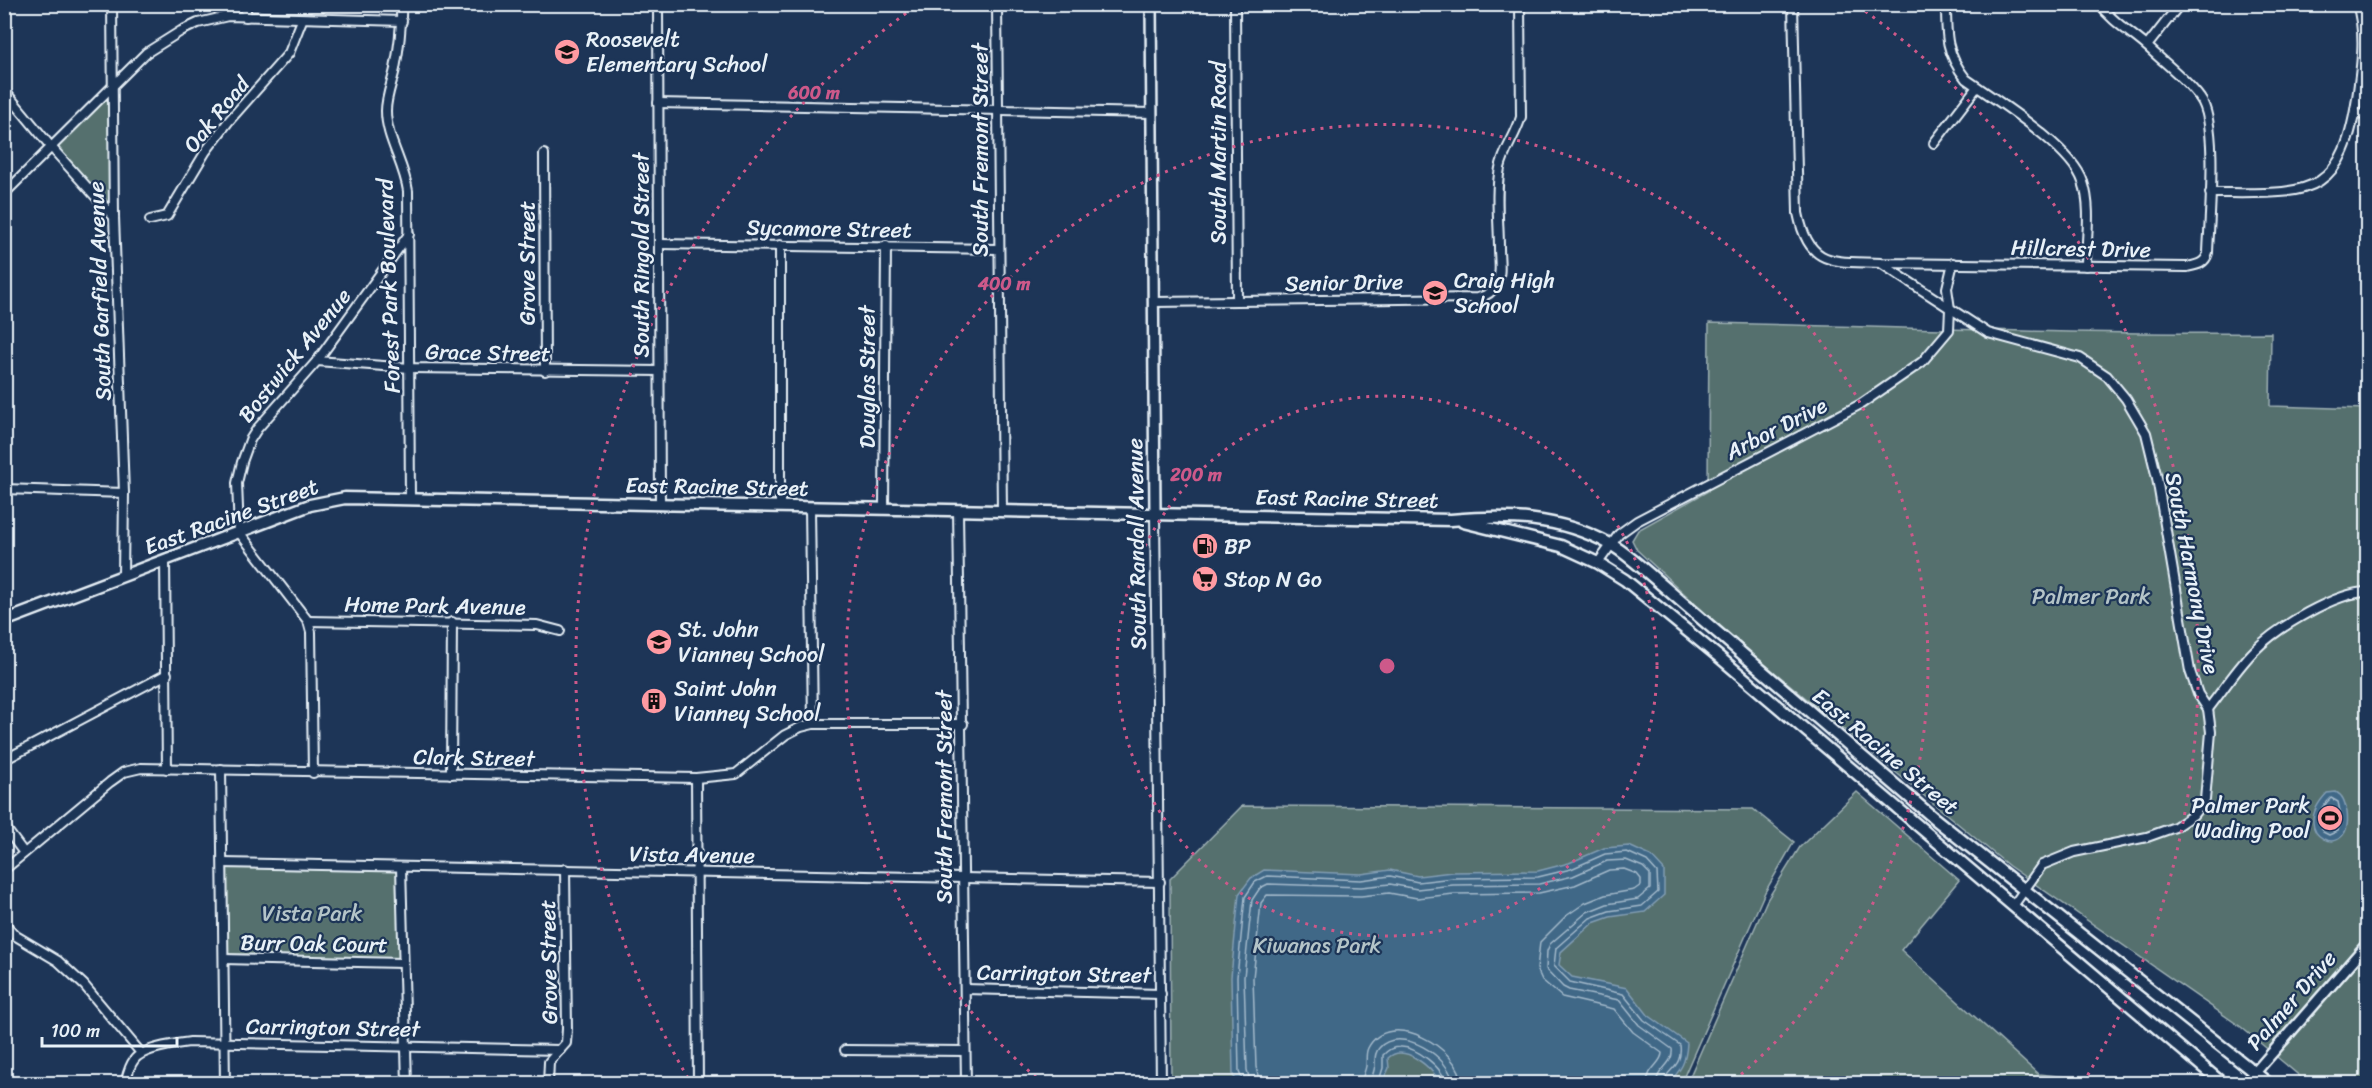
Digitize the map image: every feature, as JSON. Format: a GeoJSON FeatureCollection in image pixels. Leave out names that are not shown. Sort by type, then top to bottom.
{"type":"FeatureCollection","features":[{"type":"Feature","properties":{"kind":"main road","name":"East Racine Street"},"geometry":{"type":"LineString","coordinates":[[4,621],[310,505],[345,498],[1451,520],[1507,516],[1554,523],[1611,544],[1640,566],[1935,819],[2268,1083]]}},
{"type":"Feature","properties":{"kind":"main road","name":"East Racine Street"},"geometry":{"type":"LineString","coordinates":[[1451,520],[1562,546],[1598,562],[1654,602],[2223,1083]]}},
{"type":"Feature","properties":{"kind":"street","name":"South Garfield Avenue"},"geometry":{"type":"LineString","coordinates":[[112,4],[114,217],[124,493],[123,576]]}},
{"type":"Feature","properties":{"kind":"street"},"geometry":{"type":"LineString","coordinates":[[246,4],[246,17]]}},
{"type":"Feature","properties":{"kind":"street","name":"Forest Park Boulevard"},"geometry":{"type":"LineString","coordinates":[[401,4],[402,21],[386,109],[387,128],[406,177],[409,234],[410,498]]}},
{"type":"Feature","properties":{"kind":"street","name":"South Ringold Street"},"geometry":{"type":"LineString","coordinates":[[658,4],[660,505]]}},
{"type":"Feature","properties":{"kind":"street","name":"South Fremont Street"},"geometry":{"type":"LineString","coordinates":[[998,4],[998,249],[1002,511]]}},
{"type":"Feature","properties":{"kind":"street","name":"South Randall Avenue"},"geometry":{"type":"LineString","coordinates":[[1151,4],[1161,882],[1161,1083]]}},
{"type":"Feature","properties":{"kind":"street","name":"South Martin Road"},"geometry":{"type":"LineString","coordinates":[[1235,4],[1238,301]]}},
{"type":"Feature","properties":{"kind":"street","name":"Senior Drive"},"geometry":{"type":"LineString","coordinates":[[1154,302],[1478,298],[1492,291],[1500,272],[1498,188],[1500,167],[1504,153],[1519,127],[1521,117],[1520,4]]}},
{"type":"Feature","properties":{"kind":"street"},"geometry":{"type":"LineString","coordinates":[[1793,4],[1798,213],[1802,233],[1810,248],[1823,258],[1838,261],[1953,263],[1947,288],[1950,309]]}},
{"type":"Feature","properties":{"kind":"street"},"geometry":{"type":"LineString","coordinates":[[1946,4],[1947,44],[1954,64],[1966,79],[2058,146],[2073,162],[2083,181],[2087,201],[2086,266]]}},
{"type":"Feature","properties":{"kind":"street"},"geometry":{"type":"LineString","coordinates":[[2099,4],[2107,15],[2147,46],[2201,99],[2208,117],[2210,193],[2295,191],[2326,178],[2342,156],[2355,114],[2363,48],[2357,4]]}},
{"type":"Feature","properties":{"kind":"street"},"geometry":{"type":"LineString","coordinates":[[2147,46],[2180,4]]}},
{"type":"Feature","properties":{"kind":"street"},"geometry":{"type":"LineString","coordinates":[[4,194],[146,52],[181,31],[228,16],[302,20],[402,21]]}},
{"type":"Feature","properties":{"kind":"street","name":"Oak Road"},"geometry":{"type":"LineString","coordinates":[[150,220],[167,216],[214,141],[289,53],[296,41],[302,20]]}},
{"type":"Feature","properties":{"kind":"street"},"geometry":{"type":"LineString","coordinates":[[1934,143],[1977,87]]}},
{"type":"Feature","properties":{"kind":"street"},"geometry":{"type":"LineString","coordinates":[[4,90],[114,217]]}},
{"type":"Feature","properties":{"kind":"street"},"geometry":{"type":"LineString","coordinates":[[658,103],[1152,113]]}},
{"type":"Feature","properties":{"kind":"street"},"geometry":{"type":"LineString","coordinates":[[2355,114],[2367,115]]}},
{"type":"Feature","properties":{"kind":"street","name":"Grove Street"},"geometry":{"type":"LineString","coordinates":[[544,154],[545,371]]}},
{"type":"Feature","properties":{"kind":"street","name":"Hillcrest Drive"},"geometry":{"type":"LineString","coordinates":[[1953,263],[2187,267],[2206,260],[2210,193]]}},
{"type":"Feature","properties":{"kind":"street","name":"Bostwick Avenue"},"geometry":{"type":"LineString","coordinates":[[239,532],[237,483],[247,446],[268,415],[317,361],[409,234]]}},
{"type":"Feature","properties":{"kind":"street","name":"Sycamore Street"},"geometry":{"type":"LineString","coordinates":[[660,244],[998,249]]}},
{"type":"Feature","properties":{"kind":"street"},"geometry":{"type":"LineString","coordinates":[[780,245],[780,507]]}},
{"type":"Feature","properties":{"kind":"street","name":"Douglas Street"},"geometry":{"type":"LineString","coordinates":[[884,508],[886,246]]}},
{"type":"Feature","properties":{"kind":"street","name":"South Harmony Drive"},"geometry":{"type":"LineString","coordinates":[[1881,263],[1988,333],[2080,358],[2107,376],[2126,399],[2146,433],[2149,444],[2157,478],[2190,671],[2198,694],[2208,709],[2211,732],[2205,800],[2193,814],[2175,827],[2147,837],[2054,858],[2042,865],[2013,906]]}},
{"type":"Feature","properties":{"kind":"street","name":"Arbor Drive"},"geometry":{"type":"LineString","coordinates":[[1598,562],[1626,527],[1861,404],[1922,362],[1940,344],[1949,330],[1950,309]]}},
{"type":"Feature","properties":{"kind":"street","name":"Grace Street"},"geometry":{"type":"LineString","coordinates":[[317,361],[410,368],[659,371]]}},
{"type":"Feature","properties":{"kind":"street"},"geometry":{"type":"LineString","coordinates":[[4,489],[124,493]]}},
{"type":"Feature","properties":{"kind":"street"},"geometry":{"type":"LineString","coordinates":[[810,508],[813,724]]}},
{"type":"Feature","properties":{"kind":"street","name":"South Fremont Street"},"geometry":{"type":"LineString","coordinates":[[958,510],[963,724],[962,878],[966,1083]]}},
{"type":"Feature","properties":{"kind":"street"},"geometry":{"type":"LineString","coordinates":[[239,532],[308,621],[312,645],[313,773]]}},
{"type":"Feature","properties":{"kind":"street"},"geometry":{"type":"LineString","coordinates":[[165,560],[167,769]]}},
{"type":"Feature","properties":{"kind":"street"},"geometry":{"type":"LineString","coordinates":[[2208,709],[2255,650],[2292,623],[2340,596],[2367,592]]}},
{"type":"Feature","properties":{"kind":"street","name":"Home Park Avenue"},"geometry":{"type":"LineString","coordinates":[[308,621],[537,625],[560,631]]}},
{"type":"Feature","properties":{"kind":"street"},"geometry":{"type":"LineString","coordinates":[[451,774],[452,622]]}},
{"type":"Feature","properties":{"kind":"street"},"geometry":{"type":"LineString","coordinates":[[4,760],[167,674]]}},
{"type":"Feature","properties":{"kind":"street","name":"Clark Street"},"geometry":{"type":"LineString","coordinates":[[4,870],[124,772],[141,768],[313,773],[696,778],[735,774],[785,735],[813,724],[963,724]]}},
{"type":"Feature","properties":{"kind":"street"},"geometry":{"type":"LineString","coordinates":[[221,769],[225,1083]]}},
{"type":"Feature","properties":{"kind":"street"},"geometry":{"type":"LineString","coordinates":[[696,778],[698,1083]]}},
{"type":"Feature","properties":{"kind":"street"},"geometry":{"type":"LineString","coordinates":[[4,826],[24,853]]}},
{"type":"Feature","properties":{"kind":"street","name":"Vista Avenue"},"geometry":{"type":"LineString","coordinates":[[223,863],[1161,882]]}},
{"type":"Feature","properties":{"kind":"street"},"geometry":{"type":"LineString","coordinates":[[401,867],[407,1083]]}},
{"type":"Feature","properties":{"kind":"street","name":"Grove Street"},"geometry":{"type":"LineString","coordinates":[[548,1083],[549,1062],[566,1043],[565,869]]}},
{"type":"Feature","properties":{"kind":"street"},"geometry":{"type":"LineString","coordinates":[[4,923],[15,936],[58,961],[84,985],[141,1053],[134,1060],[125,1083]]}},
{"type":"Feature","properties":{"kind":"street","name":"Palmer Drive"},"geometry":{"type":"LineString","coordinates":[[2245,1083],[2367,943]]}},
{"type":"Feature","properties":{"kind":"street","name":"Burr Oak Court"},"geometry":{"type":"LineString","coordinates":[[224,959],[402,963]]}},
{"type":"Feature","properties":{"kind":"street","name":"Carrington Street"},"geometry":{"type":"LineString","coordinates":[[965,989],[1161,994]]}},
{"type":"Feature","properties":{"kind":"street","name":"Carrington Street"},"geometry":{"type":"LineString","coordinates":[[141,1053],[173,1044],[225,1043],[560,1050]]}},
{"type":"Feature","properties":{"kind":"street"},"geometry":{"type":"LineString","coordinates":[[845,1050],[965,1051]]}},
{"type":"Feature","properties":{"kind":"green space"},"geometry":{"type":"Polygon","coordinates":[[[113,84],[114,217],[52,148],[113,84]]]}},
{"type":"Feature","properties":{"kind":"green space","name":"Palmer Park"},"geometry":{"type":"Polygon","coordinates":[[[1709,323],[2060,332],[2271,333],[2270,406],[2367,409],[2367,1083],[2308,1083],[2241,1027],[2009,866],[1726,632],[1637,550],[1632,540],[1638,530],[1708,491],[1709,323]]]}},
{"type":"Feature","properties":{"kind":"green space"},"geometry":{"type":"Polygon","coordinates":[[[1857,792],[1959,880],[1901,950],[2038,1074],[2126,1083],[1687,1083],[1767,900],[1800,847],[1857,792]]]}},
{"type":"Feature","properties":{"kind":"green space","name":"Kiwanas Park"},"geometry":{"type":"Polygon","coordinates":[[[1242,806],[1753,809],[1794,842],[1765,892],[1681,1083],[1171,1083],[1170,879],[1242,806]]]}},
{"type":"Feature","properties":{"kind":"green space","name":"Vista Park"},"geometry":{"type":"Polygon","coordinates":[[[223,863],[401,867],[402,963],[224,959],[223,863]]]}},
{"type":"Feature","properties":{"kind":"water","name":"Palmer Park Wading Pool"},"geometry":{"type":"Polygon","coordinates":[[[2336,792],[2345,803],[2346,828],[2341,837],[2332,841],[2324,839],[2316,832],[2313,822],[2316,809],[2327,793],[2336,792]]]}},
{"type":"Feature","properties":{"kind":"water"},"geometry":{"type":"Polygon","coordinates":[[[1629,846],[1651,856],[1664,870],[1664,895],[1645,912],[1610,917],[1593,923],[1561,952],[1559,965],[1572,977],[1627,988],[1648,1015],[1687,1043],[1682,1065],[1667,1083],[1441,1083],[1425,1065],[1410,1055],[1402,1053],[1388,1058],[1389,1068],[1382,1083],[1240,1083],[1233,1076],[1231,977],[1239,894],[1251,878],[1264,870],[1361,874],[1390,870],[1418,876],[1452,872],[1538,871],[1569,863],[1604,848],[1629,846]]]}},
{"type":"Feature","properties":{"kind":"place","name":"Roosevelt Elementary School"},"geometry":{"type":"Point","coordinates":[567,52]}},
{"type":"Feature","properties":{"kind":"place","name":"Craig High School"},"geometry":{"type":"Point","coordinates":[1435,293]}},
{"type":"Feature","properties":{"kind":"place","name":"BP"},"geometry":{"type":"Point","coordinates":[1205,546]}},
{"type":"Feature","properties":{"kind":"place","name":"Stop N Go"},"geometry":{"type":"Point","coordinates":[1205,579]}},
{"type":"Feature","properties":{"kind":"place","name":"St. John Vianney School"},"geometry":{"type":"Point","coordinates":[659,642]}},
{"type":"Feature","properties":{"kind":"place","name":"Saint John Vianney School"},"geometry":{"type":"Point","coordinates":[654,701]}},
{"type":"Feature","properties":{"kind":"place","name":"Palmer Park Wading Pool"},"geometry":{"type":"Point","coordinates":[2330,818]}}]}
